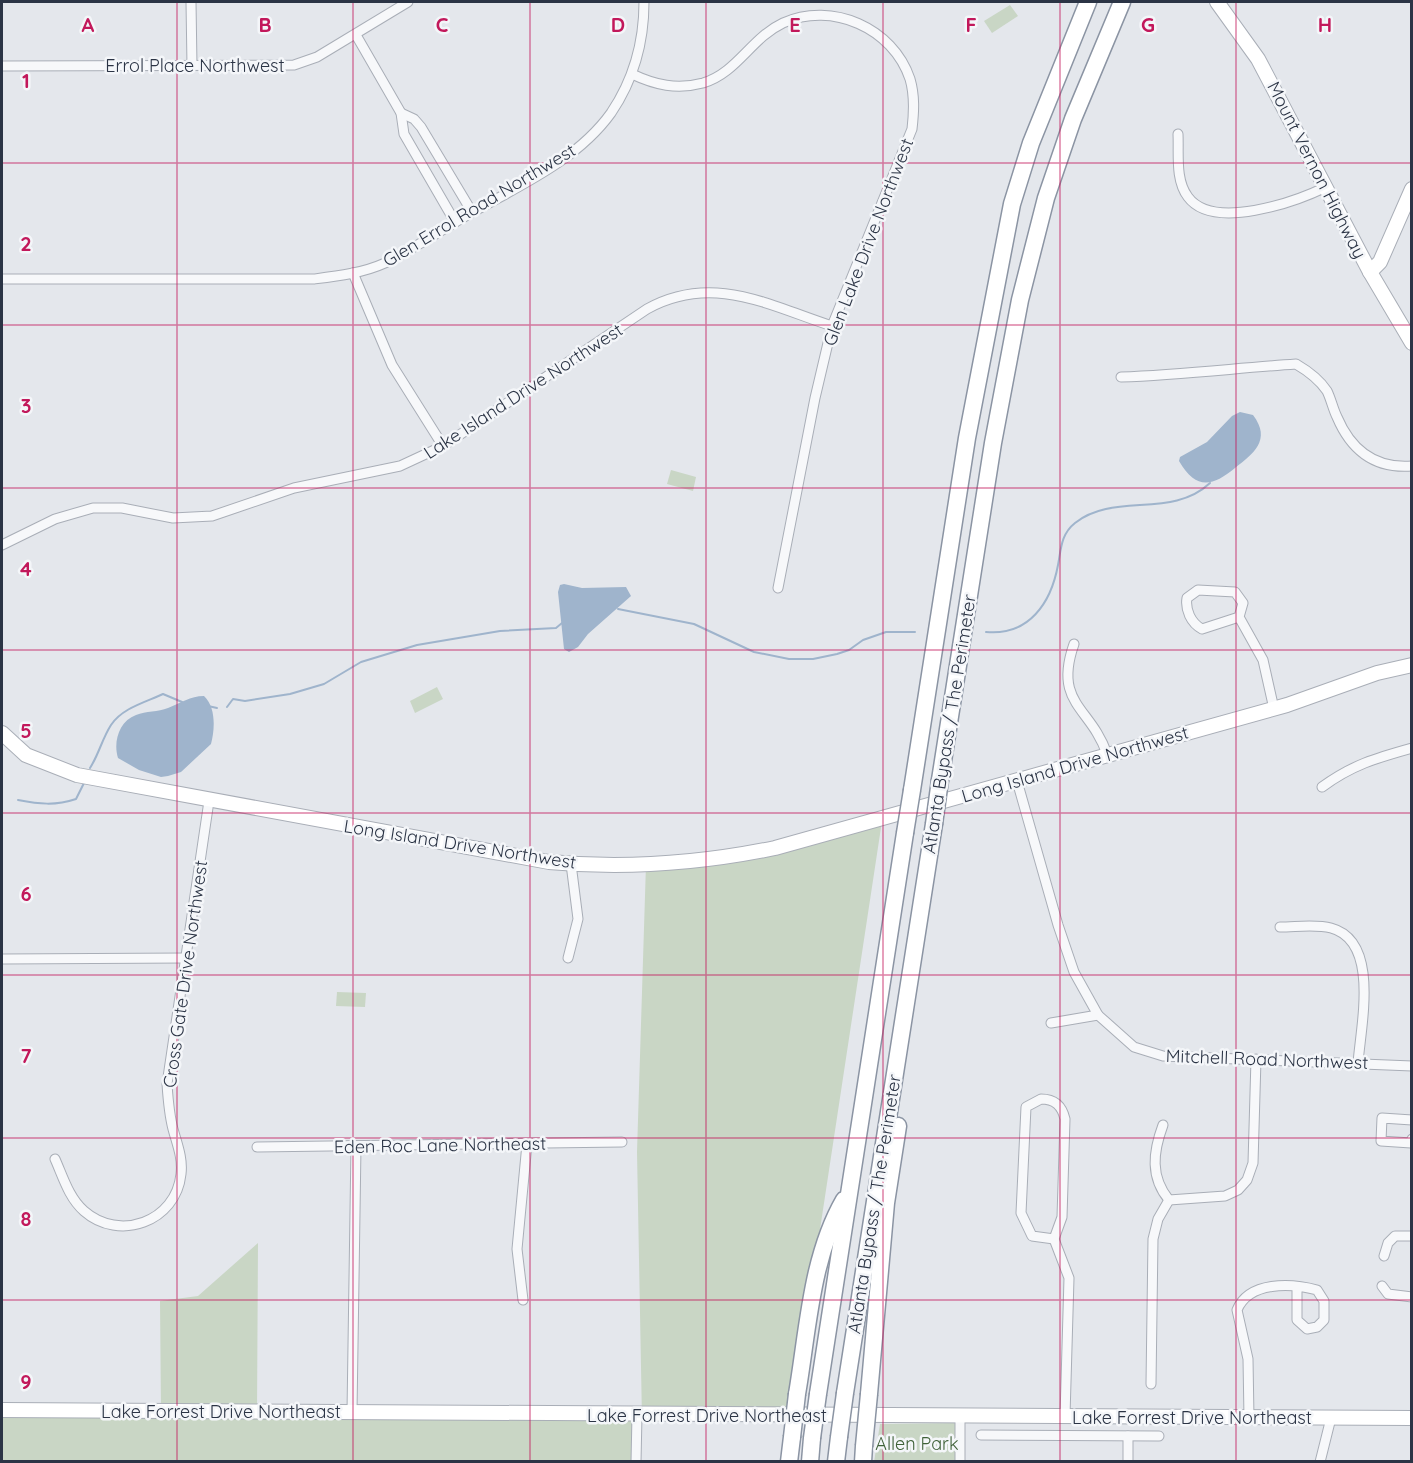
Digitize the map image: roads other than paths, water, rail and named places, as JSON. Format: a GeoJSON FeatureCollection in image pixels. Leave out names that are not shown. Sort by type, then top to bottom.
{"type":"FeatureCollection","features":[{"type":"Feature","properties":{"kind":"highway","name":"Atlanta Bypass / The Perimeter"},"geometry":{"type":"LineString","coordinates":[[810,1461],[849,1192],[967,438],[1010,216],[1031,143],[1088,2]]}},
{"type":"Feature","properties":{"kind":"highway","name":"Atlanta Bypass / The Perimeter"},"geometry":{"type":"LineString","coordinates":[[836,1461],[993,443],[1020,300],[1046,198],[1065,142],[1122,2]]}},
{"type":"Feature","properties":{"kind":"highway"},"geometry":{"type":"LineString","coordinates":[[864,1454],[886,1203],[915,1009],[917,927]]}},
{"type":"Feature","properties":{"kind":"highway"},"geometry":{"type":"LineString","coordinates":[[789,1461],[797,1394],[815,1286],[830,1224],[849,1192]]}},
{"type":"Feature","properties":{"kind":"street"},"geometry":{"type":"LineString","coordinates":[[191,2],[192,66]]}},
{"type":"Feature","properties":{"kind":"street","name":"Errol Place Northwest"},"geometry":{"type":"LineString","coordinates":[[2,66],[294,65],[317,57],[408,2]]}},
{"type":"Feature","properties":{"kind":"street","name":"Glen Errol Road Northwest"},"geometry":{"type":"LineString","coordinates":[[2,279],[314,279],[353,273],[385,263],[557,163],[580,146],[610,114],[632,74],[640,45],[644,2]]}},
{"type":"Feature","properties":{"kind":"street","name":"Mount Vernon Highway"},"geometry":{"type":"LineString","coordinates":[[1217,2],[1258,59],[1370,272],[1412,343]]}},
{"type":"Feature","properties":{"kind":"street","name":"Glen Lake Drive Northwest"},"geometry":{"type":"LineString","coordinates":[[632,74],[666,86],[704,83],[732,68],[773,28],[792,20],[814,16],[838,17],[859,23],[878,34],[894,50],[905,67],[912,88],[914,110],[912,129],[832,326],[815,398],[778,588]]}},
{"type":"Feature","properties":{"kind":"street"},"geometry":{"type":"LineString","coordinates":[[356,35],[401,113],[404,134],[455,222]]}},
{"type":"Feature","properties":{"kind":"street"},"geometry":{"type":"LineString","coordinates":[[401,113],[414,119],[422,127],[472,212]]}},
{"type":"Feature","properties":{"kind":"street"},"geometry":{"type":"LineString","coordinates":[[1178,134],[1181,182],[1188,197],[1205,210],[1227,214],[1262,208],[1297,200],[1326,187]]}},
{"type":"Feature","properties":{"kind":"street"},"geometry":{"type":"LineString","coordinates":[[1370,272],[1380,262],[1412,189]]}},
{"type":"Feature","properties":{"kind":"street"},"geometry":{"type":"LineString","coordinates":[[353,273],[392,365],[443,446]]}},
{"type":"Feature","properties":{"kind":"street","name":"Lake Island Drive Northwest"},"geometry":{"type":"LineString","coordinates":[[2,545],[55,519],[93,508],[122,508],[173,518],[212,516],[294,488],[400,466],[443,446],[647,309],[675,296],[701,291],[729,293],[832,326]]}},
{"type":"Feature","properties":{"kind":"street"},"geometry":{"type":"LineString","coordinates":[[1121,377],[1190,375],[1251,366],[1296,364],[1318,380],[1327,392],[1350,443],[1380,464],[1412,466]]}},
{"type":"Feature","properties":{"kind":"street"},"geometry":{"type":"LineString","coordinates":[[1239,617],[1202,629],[1191,619],[1186,608],[1187,598],[1198,590],[1235,592],[1243,603],[1239,617],[1263,660],[1274,709]]}},
{"type":"Feature","properties":{"kind":"street"},"geometry":{"type":"LineString","coordinates":[[1074,645],[1068,664],[1068,685],[1074,703],[1101,737],[1107,754]]}},
{"type":"Feature","properties":{"kind":"street","name":"Long Island Drive Northwest"},"geometry":{"type":"LineString","coordinates":[[2,733],[27,755],[60,769],[209,801],[518,857],[571,864],[627,864],[748,854],[1274,709],[1377,673],[1412,666]]}},
{"type":"Feature","properties":{"kind":"street"},"geometry":{"type":"LineString","coordinates":[[1322,787],[1348,768],[1364,761],[1412,748]]}},
{"type":"Feature","properties":{"kind":"street","name":"Mitchell Road Northwest"},"geometry":{"type":"LineString","coordinates":[[1017,781],[1068,957],[1098,1015],[1134,1047],[1153,1054],[1412,1066]]}},
{"type":"Feature","properties":{"kind":"street","name":"Cross Gate Drive Northwest"},"geometry":{"type":"LineString","coordinates":[[55,1159],[77,1203],[89,1215],[104,1223],[124,1227],[142,1224],[159,1215],[171,1201],[179,1183],[182,1163],[169,1114],[167,1084],[209,801]]}},
{"type":"Feature","properties":{"kind":"street"},"geometry":{"type":"LineString","coordinates":[[568,958],[578,919],[571,864]]}},
{"type":"Feature","properties":{"kind":"street"},"geometry":{"type":"LineString","coordinates":[[1280,927],[1332,928],[1348,936],[1358,948],[1364,969],[1358,1063]]}},
{"type":"Feature","properties":{"kind":"street"},"geometry":{"type":"LineString","coordinates":[[2,959],[186,958]]}},
{"type":"Feature","properties":{"kind":"street"},"geometry":{"type":"LineString","coordinates":[[1051,1023],[1098,1015]]}},
{"type":"Feature","properties":{"kind":"street"},"geometry":{"type":"LineString","coordinates":[[1169,1200],[1225,1196],[1238,1190],[1247,1180],[1253,1163],[1256,1059]]}},
{"type":"Feature","properties":{"kind":"street"},"geometry":{"type":"LineString","coordinates":[[1055,1242],[1032,1236],[1021,1213],[1026,1107],[1041,1099],[1054,1101],[1064,1112],[1065,1119],[1062,1217],[1055,1242],[1069,1278],[1065,1416]]}},
{"type":"Feature","properties":{"kind":"street"},"geometry":{"type":"LineString","coordinates":[[1412,1120],[1382,1118],[1381,1141],[1411,1143],[1412,1139]]}},
{"type":"Feature","properties":{"kind":"street"},"geometry":{"type":"LineString","coordinates":[[1163,1125],[1154,1167],[1159,1186],[1169,1200]]}},
{"type":"Feature","properties":{"kind":"street","name":"Eden Roc Lane Northeast"},"geometry":{"type":"LineString","coordinates":[[257,1147],[622,1142]]}},
{"type":"Feature","properties":{"kind":"street"},"geometry":{"type":"LineString","coordinates":[[523,1300],[517,1249],[527,1143]]}},
{"type":"Feature","properties":{"kind":"street"},"geometry":{"type":"LineString","coordinates":[[352,1412],[356,1146]]}},
{"type":"Feature","properties":{"kind":"street"},"geometry":{"type":"LineString","coordinates":[[1151,1384],[1153,1239],[1158,1219],[1169,1200]]}},
{"type":"Feature","properties":{"kind":"street"},"geometry":{"type":"LineString","coordinates":[[1384,1256],[1388,1243],[1395,1236],[1412,1236]]}},
{"type":"Feature","properties":{"kind":"street"},"geometry":{"type":"LineString","coordinates":[[1382,1286],[1388,1294],[1412,1297]]}},
{"type":"Feature","properties":{"kind":"street"},"geometry":{"type":"LineString","coordinates":[[1249,1418],[1248,1359],[1238,1310],[1250,1293],[1261,1288],[1297,1288],[1317,1290],[1322,1295],[1324,1320],[1317,1327],[1307,1329],[1297,1320],[1297,1288]]}},
{"type":"Feature","properties":{"kind":"street","name":"Lake Forrest Drive Northeast"},"geometry":{"type":"LineString","coordinates":[[2,1410],[1412,1418]]}},
{"type":"Feature","properties":{"kind":"street"},"geometry":{"type":"LineString","coordinates":[[636,1461],[637,1415]]}},
{"type":"Feature","properties":{"kind":"street"},"geometry":{"type":"LineString","coordinates":[[960,1416],[960,1461]]}},
{"type":"Feature","properties":{"kind":"street"},"geometry":{"type":"LineString","coordinates":[[1320,1461],[1331,1418]]}},
{"type":"Feature","properties":{"kind":"street"},"geometry":{"type":"LineString","coordinates":[[981,1435],[1159,1436]]}},
{"type":"Feature","properties":{"kind":"street"},"geometry":{"type":"LineString","coordinates":[[1128,1436],[1128,1461]]}},
{"type":"Feature","properties":{"kind":"water"},"geometry":{"type":"Polygon","coordinates":[[[1240,412],[1253,415],[1261,432],[1254,452],[1227,474],[1212,482],[1198,481],[1192,477],[1179,461],[1180,457],[1207,442],[1232,416],[1240,412]]]}},
{"type":"Feature","properties":{"kind":"water"},"geometry":{"type":"Polygon","coordinates":[[[560,585],[582,588],[626,587],[631,596],[588,634],[578,647],[569,652],[564,649],[558,592],[560,585]]]}},
{"type":"Feature","properties":{"kind":"water"},"geometry":{"type":"Polygon","coordinates":[[[204,696],[211,706],[214,718],[211,744],[181,772],[161,777],[139,770],[118,758],[117,739],[125,722],[130,718],[164,709],[190,698],[204,696]]]}},
{"type":"Feature","properties":{"kind":"waterway"},"geometry":{"type":"LineString","coordinates":[[986,632],[1014,629],[1026,623],[1036,614],[1050,592],[1055,579],[1064,537],[1075,523],[1090,514],[1107,509],[1178,500],[1195,494],[1210,483]]}},
{"type":"Feature","properties":{"kind":"waterway"},"geometry":{"type":"LineString","coordinates":[[618,609],[694,624],[754,652],[789,659],[813,659],[837,654],[849,650],[863,640],[886,632],[915,632]]}},
{"type":"Feature","properties":{"kind":"waterway"},"geometry":{"type":"LineString","coordinates":[[227,707],[233,699],[245,701],[290,694],[324,684],[361,662],[417,645],[500,631],[556,628],[562,623]]}},
{"type":"Feature","properties":{"kind":"waterway"},"geometry":{"type":"LineString","coordinates":[[90,768],[108,730],[121,714],[163,694],[182,702]]}},
{"type":"Feature","properties":{"kind":"waterway"},"geometry":{"type":"LineString","coordinates":[[208,706],[217,708]]}},
{"type":"Feature","properties":{"kind":"waterway"},"geometry":{"type":"LineString","coordinates":[[18,800],[47,804],[61,803],[76,799],[84,783]]}},
{"type":"Feature","properties":{"kind":"park label","name":"Allen Park"},"geometry":{"type":"Point","coordinates":[917,1443]}}]}
